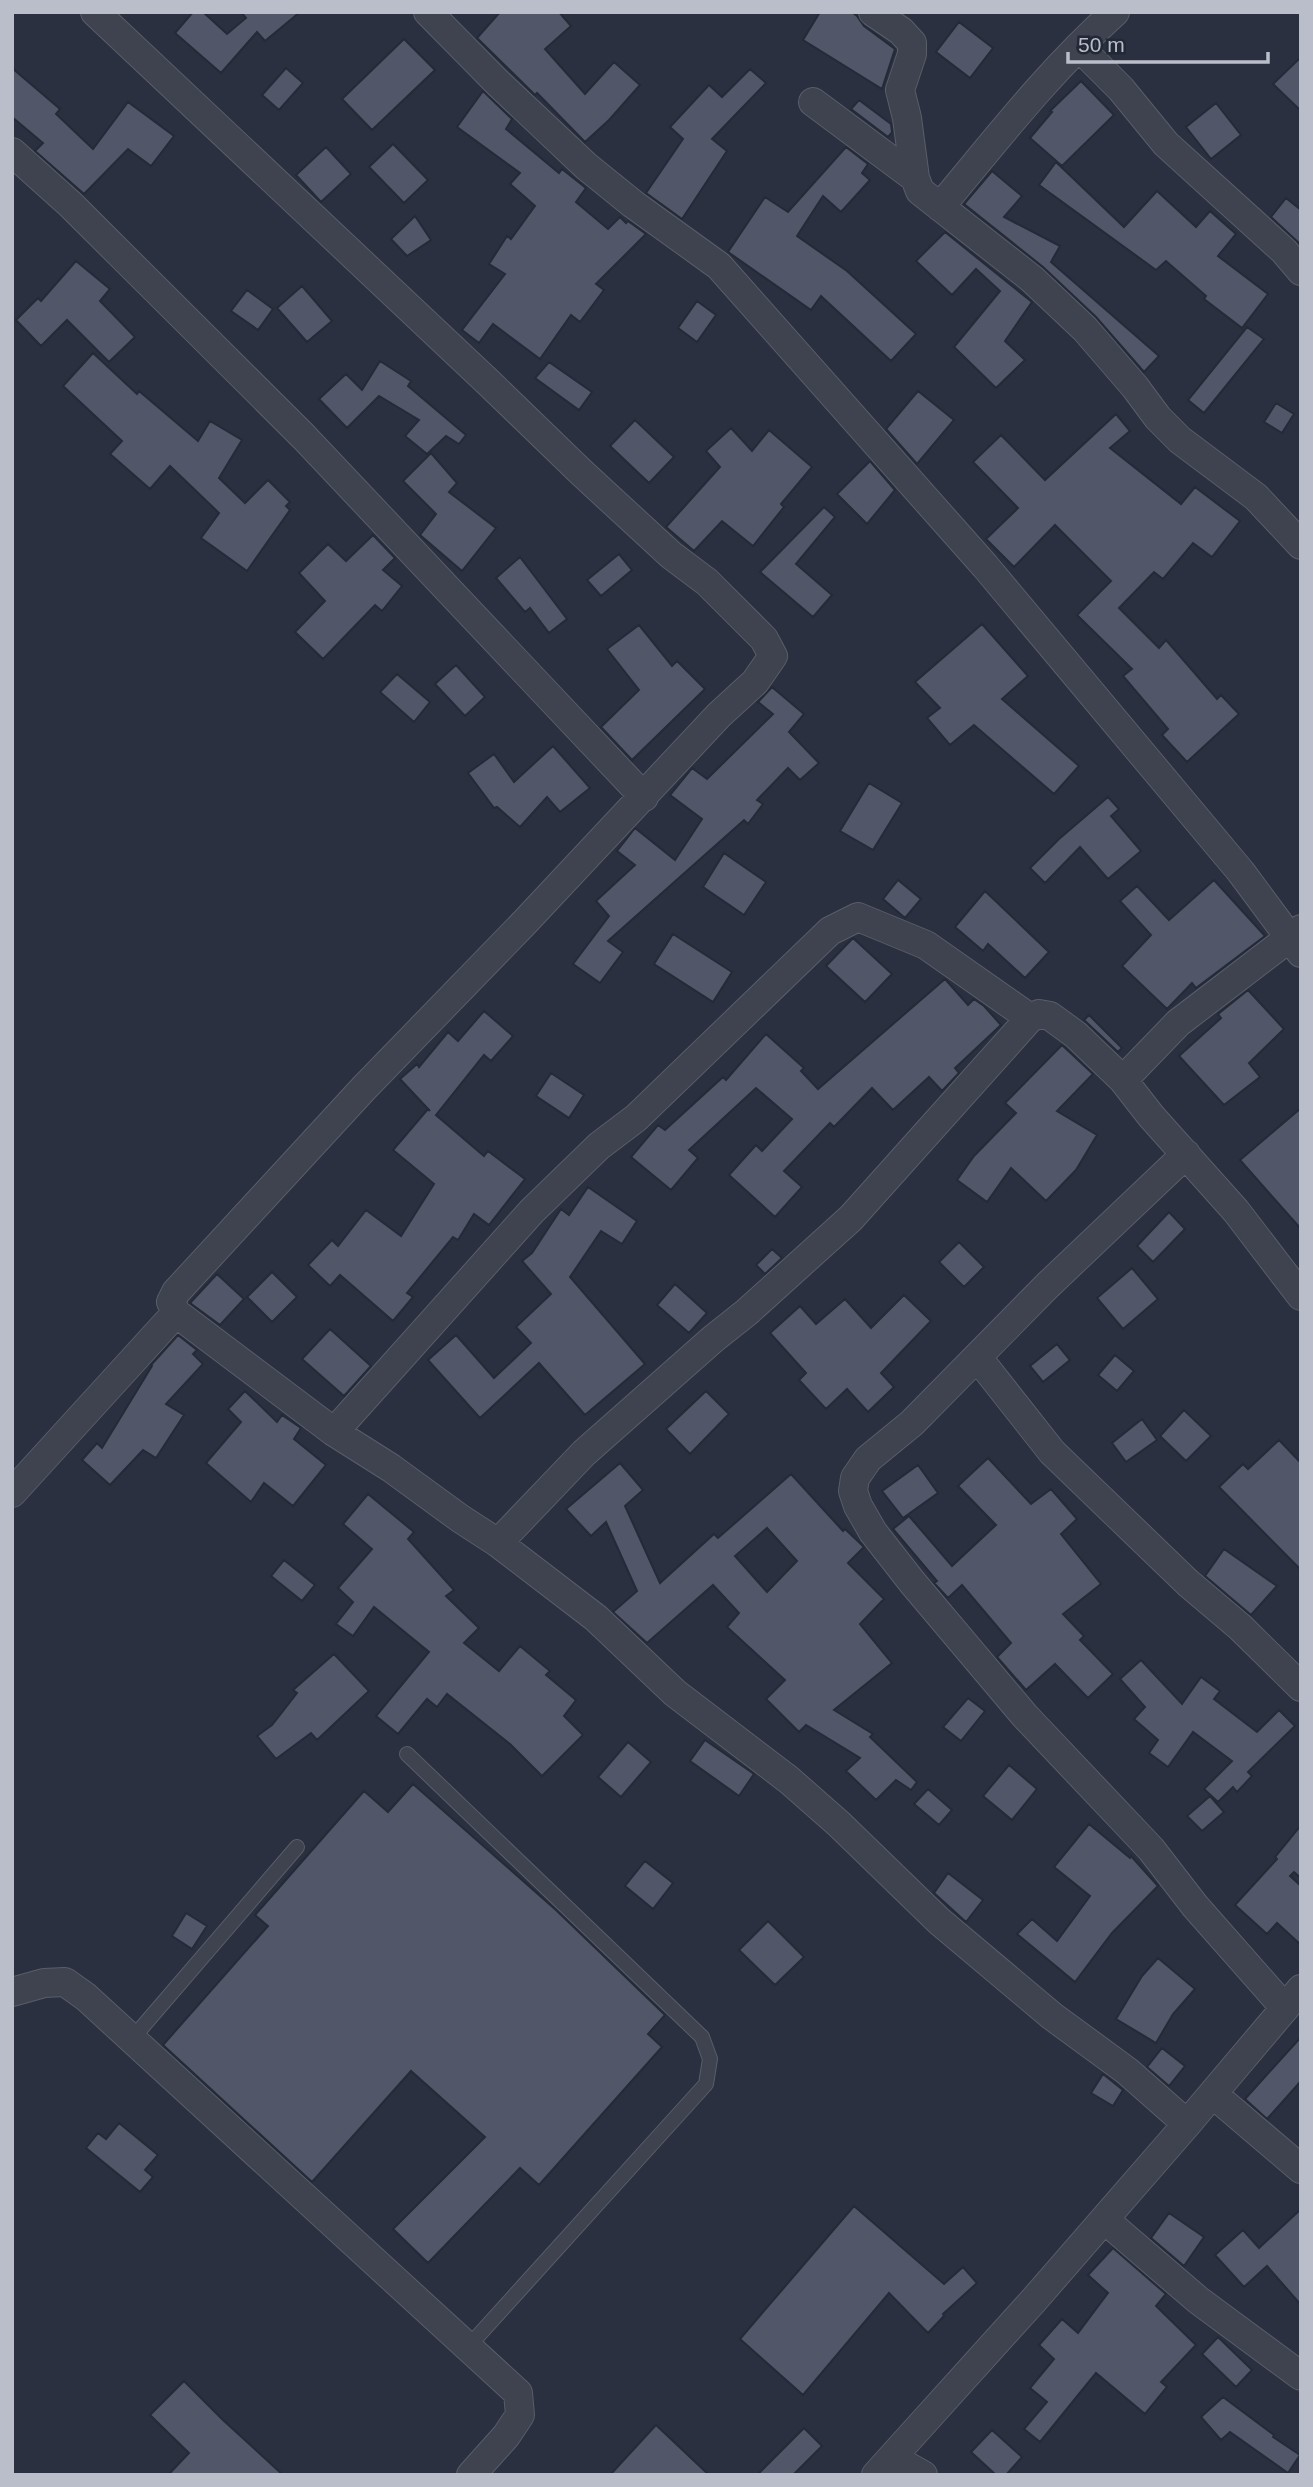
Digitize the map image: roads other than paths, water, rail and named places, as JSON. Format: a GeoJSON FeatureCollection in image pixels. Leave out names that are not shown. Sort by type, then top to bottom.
{"type":"FeatureCollection","features":[{"type":"Feature","properties":{"kind":"street"},"geometry":{"type":"LineString","coordinates":[[95,12],[581,472],[671,555],[708,582],[764,639],[773,656],[755,682],[719,715],[644,797],[364,1088],[176,1292],[171,1302],[176,1312],[334,1432],[391,1468],[461,1520],[498,1543],[596,1618],[633,1656],[675,1692],[789,1780],[839,1824],[939,1921],[1052,2016],[1127,2071],[1188,2124]]}},
{"type":"Feature","properties":{"kind":"street"},"geometry":{"type":"LineString","coordinates":[[428,12],[586,166],[633,204],[719,266],[985,566],[1297,941],[1178,1023],[1123,1080]]}},
{"type":"Feature","properties":{"kind":"street"},"geometry":{"type":"LineString","coordinates":[[873,12],[901,31],[912,43],[912,54],[900,90],[915,178],[920,191],[1031,279],[1085,330],[1158,418],[1180,440],[1256,498],[1301,545]]}},
{"type":"Feature","properties":{"kind":"street"},"geometry":{"type":"LineString","coordinates":[[940,207],[1012,118],[1115,12]]}},
{"type":"Feature","properties":{"kind":"street"},"geometry":{"type":"LineString","coordinates":[[1079,47],[1121,89],[1166,144],[1283,251],[1301,271]]}},
{"type":"Feature","properties":{"kind":"street"},"geometry":{"type":"LineString","coordinates":[[813,103],[915,178]]}},
{"type":"Feature","properties":{"kind":"street"},"geometry":{"type":"LineString","coordinates":[[12,152],[70,204],[304,437],[644,797]]}},
{"type":"Feature","properties":{"kind":"street"},"geometry":{"type":"LineString","coordinates":[[334,1432],[532,1211],[599,1146],[636,1118],[830,930],[858,917],[926,945],[1031,1018]]}},
{"type":"Feature","properties":{"kind":"street"},"geometry":{"type":"LineString","coordinates":[[498,1543],[584,1454],[851,1218],[1031,1018],[1040,1014],[1050,1016],[1076,1035],[1123,1080],[1151,1116],[1236,1211],[1301,1296]]}},
{"type":"Feature","properties":{"kind":"street"},"geometry":{"type":"LineString","coordinates":[[923,2475],[885,2466],[1105,2220],[1292,1998],[1195,1906],[1151,1849],[1025,1716],[873,1532],[853,1491],[855,1478],[868,1459],[912,1423],[1048,1285],[1186,1154]]}},
{"type":"Feature","properties":{"kind":"street"},"geometry":{"type":"LineString","coordinates":[[12,1493],[176,1312]]}},
{"type":"Feature","properties":{"kind":"street"},"geometry":{"type":"LineString","coordinates":[[978,1357],[1052,1452],[1188,1583],[1240,1627],[1301,1688]]}},
{"type":"Feature","properties":{"kind":"street"},"geometry":{"type":"LineString","coordinates":[[12,1992],[44,1983],[65,1982],[86,1997],[518,2393],[520,2415],[506,2436],[471,2475]]}},
{"type":"Feature","properties":{"kind":"street"},"geometry":{"type":"LineString","coordinates":[[1213,2094],[1301,2169]]}},
{"type":"Feature","properties":{"kind":"street"},"geometry":{"type":"LineString","coordinates":[[1105,2220],[1198,2300],[1301,2376]]}},
{"type":"Feature","properties":{"kind":"lane"},"geometry":{"type":"LineString","coordinates":[[407,1754],[702,2038],[710,2059],[706,2084],[468,2347]]}},
{"type":"Feature","properties":{"kind":"lane"},"geometry":{"type":"LineString","coordinates":[[132,2039],[298,1847]]}}]}
